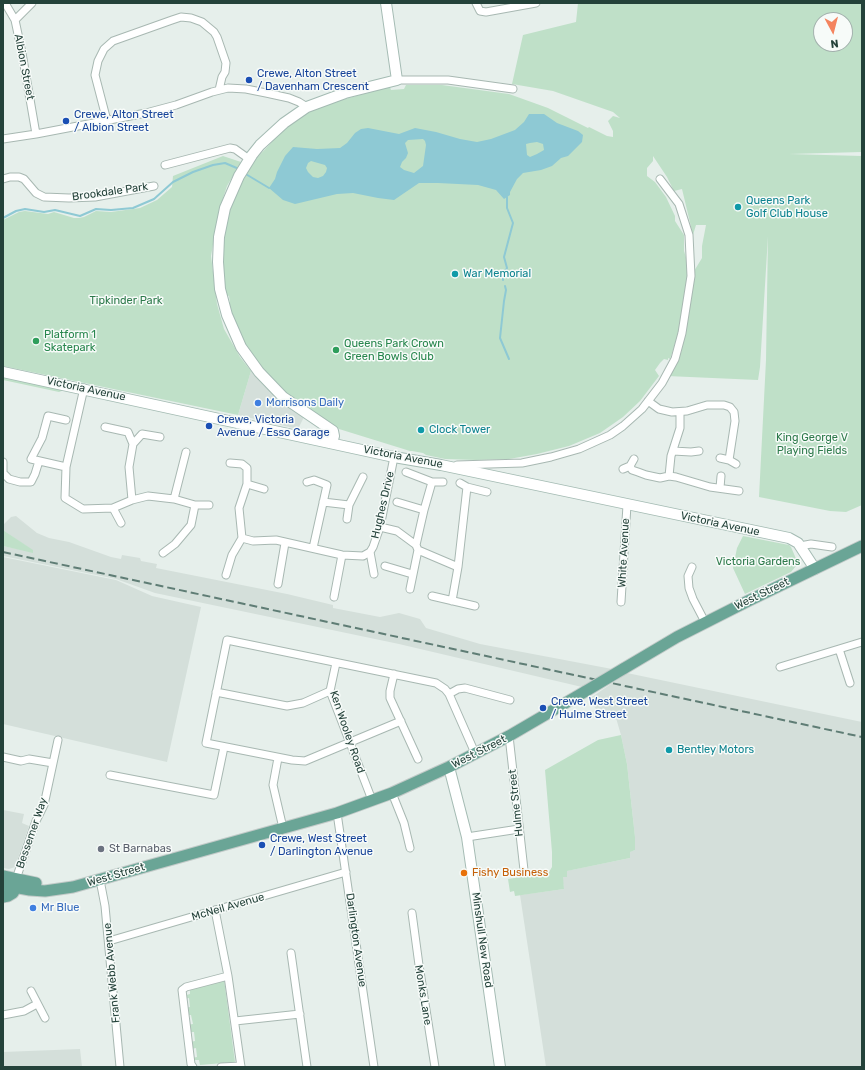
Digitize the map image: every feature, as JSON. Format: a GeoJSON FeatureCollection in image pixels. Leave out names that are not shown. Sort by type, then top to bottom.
{"type":"FeatureCollection","features":[{"type":"Feature","properties":{"kind":"main road","name":"West Street"},"geometry":{"type":"LineString","coordinates":[[3,876],[16,883],[45,891],[73,887],[337,813],[392,793],[449,767],[509,736],[623,668],[705,622],[862,546]]}},
{"type":"Feature","properties":{"kind":"main road","name":"West Street"},"geometry":{"type":"LineString","coordinates":[[3,884],[16,883]]}},
{"type":"Feature","properties":{"kind":"main road"},"geometry":{"type":"LineString","coordinates":[[3,897],[8,896],[16,883]]}},
{"type":"Feature","properties":{"kind":"street","name":"Albion Street"},"geometry":{"type":"LineString","coordinates":[[6,3],[15,20],[36,134]]}},
{"type":"Feature","properties":{"kind":"street"},"geometry":{"type":"LineString","coordinates":[[15,20],[32,3]]}},
{"type":"Feature","properties":{"kind":"street"},"geometry":{"type":"LineString","coordinates":[[386,3],[397,80]]}},
{"type":"Feature","properties":{"kind":"street"},"geometry":{"type":"LineString","coordinates":[[476,3],[480,11],[486,12],[536,3]]}},
{"type":"Feature","properties":{"kind":"street"},"geometry":{"type":"LineString","coordinates":[[107,121],[95,75],[98,61],[104,49],[113,41],[172,20],[191,18],[202,22],[214,32],[226,63],[225,72],[219,90]]}},
{"type":"Feature","properties":{"kind":"street"},"geometry":{"type":"LineString","coordinates":[[332,443],[334,436],[333,431],[283,397],[259,372],[241,347],[227,315],[219,280],[218,248],[225,208],[239,176],[247,163],[272,133],[284,123],[307,107],[346,93],[397,80],[448,80],[512,89]]}},
{"type":"Feature","properties":{"kind":"street"},"geometry":{"type":"LineString","coordinates":[[3,139],[107,121],[162,109],[219,90],[236,88],[259,91],[289,98],[307,107]]}},
{"type":"Feature","properties":{"kind":"street"},"geometry":{"type":"LineString","coordinates":[[165,165],[230,148],[235,149],[247,163]]}},
{"type":"Feature","properties":{"kind":"street","name":"Brookdale Park"},"geometry":{"type":"LineString","coordinates":[[3,179],[19,177],[28,182],[33,190],[40,196],[44,197],[95,197],[154,186]]}},
{"type":"Feature","properties":{"kind":"street"},"geometry":{"type":"LineString","coordinates":[[441,465],[505,464],[528,462],[579,449],[594,443],[623,426],[648,401],[662,383],[670,371],[677,354],[682,333],[691,276],[689,235],[679,204],[660,179]]}},
{"type":"Feature","properties":{"kind":"street","name":"Victoria Avenue"},"geometry":{"type":"LineString","coordinates":[[3,372],[84,388],[394,457],[441,465],[789,538],[796,541],[811,571]]}},
{"type":"Feature","properties":{"kind":"street"},"geometry":{"type":"LineString","coordinates":[[84,388],[66,468],[65,498],[83,509],[114,508],[132,500],[148,496],[174,499],[195,505],[209,505]]}},
{"type":"Feature","properties":{"kind":"street"},"geometry":{"type":"LineString","coordinates":[[648,401],[659,409],[672,412],[680,412],[707,405],[727,405],[732,408],[735,421],[732,462],[720,458]]}},
{"type":"Feature","properties":{"kind":"street"},"geometry":{"type":"LineString","coordinates":[[669,476],[673,451],[680,428],[680,412]]}},
{"type":"Feature","properties":{"kind":"street"},"geometry":{"type":"LineString","coordinates":[[66,420],[48,416],[42,438],[31,459],[66,468]]}},
{"type":"Feature","properties":{"kind":"street"},"geometry":{"type":"LineString","coordinates":[[105,426],[128,432],[133,444]]}},
{"type":"Feature","properties":{"kind":"street"},"geometry":{"type":"LineString","coordinates":[[132,500],[129,467],[133,444],[142,434],[160,437]]}},
{"type":"Feature","properties":{"kind":"street"},"geometry":{"type":"LineString","coordinates":[[673,451],[699,451]]}},
{"type":"Feature","properties":{"kind":"street"},"geometry":{"type":"LineString","coordinates":[[174,499],[186,452]]}},
{"type":"Feature","properties":{"kind":"street","name":"Hughes Drive"},"geometry":{"type":"LineString","coordinates":[[374,574],[370,552],[380,527],[394,457]]}},
{"type":"Feature","properties":{"kind":"street"},"geometry":{"type":"LineString","coordinates":[[623,469],[630,466],[634,459]]}},
{"type":"Feature","properties":{"kind":"street"},"geometry":{"type":"LineString","coordinates":[[3,462],[3,473],[9,479],[20,482],[31,482],[35,474],[38,461]]}},
{"type":"Feature","properties":{"kind":"street"},"geometry":{"type":"LineString","coordinates":[[226,575],[232,555],[242,538],[239,508],[247,484],[247,468],[242,464],[230,463]]}},
{"type":"Feature","properties":{"kind":"street"},"geometry":{"type":"LineString","coordinates":[[502,478],[505,464]]}},
{"type":"Feature","properties":{"kind":"street"},"geometry":{"type":"LineString","coordinates":[[630,466],[632,470],[646,475],[660,478],[669,476],[676,477],[704,485],[739,491]]}},
{"type":"Feature","properties":{"kind":"street"},"geometry":{"type":"LineString","coordinates":[[406,472],[432,482],[443,482]]}},
{"type":"Feature","properties":{"kind":"street"},"geometry":{"type":"LineString","coordinates":[[720,488],[721,476]]}},
{"type":"Feature","properties":{"kind":"street"},"geometry":{"type":"LineString","coordinates":[[347,519],[349,505],[363,477]]}},
{"type":"Feature","properties":{"kind":"street"},"geometry":{"type":"LineString","coordinates":[[307,482],[314,480],[327,485],[313,548]]}},
{"type":"Feature","properties":{"kind":"street"},"geometry":{"type":"LineString","coordinates":[[410,588],[424,510],[432,482]]}},
{"type":"Feature","properties":{"kind":"street"},"geometry":{"type":"LineString","coordinates":[[460,483],[467,487],[487,492]]}},
{"type":"Feature","properties":{"kind":"street"},"geometry":{"type":"LineString","coordinates":[[247,484],[264,489]]}},
{"type":"Feature","properties":{"kind":"street"},"geometry":{"type":"LineString","coordinates":[[452,601],[458,567],[467,487]]}},
{"type":"Feature","properties":{"kind":"street"},"geometry":{"type":"LineString","coordinates":[[323,502],[349,505]]}},
{"type":"Feature","properties":{"kind":"street"},"geometry":{"type":"LineString","coordinates":[[397,502],[424,510]]}},
{"type":"Feature","properties":{"kind":"street"},"geometry":{"type":"LineString","coordinates":[[163,553],[175,544],[192,525],[195,505]]}},
{"type":"Feature","properties":{"kind":"street","name":"White Avenue"},"geometry":{"type":"LineString","coordinates":[[621,602],[627,505]]}},
{"type":"Feature","properties":{"kind":"street"},"geometry":{"type":"LineString","coordinates":[[114,508],[121,523]]}},
{"type":"Feature","properties":{"kind":"street"},"geometry":{"type":"LineString","coordinates":[[380,527],[397,531],[417,548],[458,567]]}},
{"type":"Feature","properties":{"kind":"street","name":"Hughes Drive"},"geometry":{"type":"LineString","coordinates":[[242,538],[253,541],[276,540],[342,555],[363,556],[370,552]]}},
{"type":"Feature","properties":{"kind":"street"},"geometry":{"type":"LineString","coordinates":[[278,584],[285,543]]}},
{"type":"Feature","properties":{"kind":"street"},"geometry":{"type":"LineString","coordinates":[[800,547],[811,544],[832,547]]}},
{"type":"Feature","properties":{"kind":"street"},"geometry":{"type":"LineString","coordinates":[[334,596],[342,555]]}},
{"type":"Feature","properties":{"kind":"street"},"geometry":{"type":"LineString","coordinates":[[385,566],[412,574]]}},
{"type":"Feature","properties":{"kind":"street"},"geometry":{"type":"LineString","coordinates":[[692,567],[688,576],[689,588],[705,622]]}},
{"type":"Feature","properties":{"kind":"street"},"geometry":{"type":"LineString","coordinates":[[432,596],[475,606]]}},
{"type":"Feature","properties":{"kind":"street"},"geometry":{"type":"LineString","coordinates":[[401,721],[305,761],[278,758],[206,743],[227,640],[436,683],[445,689],[449,694],[475,753]]}},
{"type":"Feature","properties":{"kind":"street"},"geometry":{"type":"LineString","coordinates":[[780,667],[862,642]]}},
{"type":"Feature","properties":{"kind":"street"},"geometry":{"type":"LineString","coordinates":[[839,649],[850,683]]}},
{"type":"Feature","properties":{"kind":"street","name":"Ken Wooley Road"},"geometry":{"type":"LineString","coordinates":[[336,662],[330,691],[372,800]]}},
{"type":"Feature","properties":{"kind":"street"},"geometry":{"type":"LineString","coordinates":[[394,674],[390,698],[418,759]]}},
{"type":"Feature","properties":{"kind":"street"},"geometry":{"type":"LineString","coordinates":[[449,694],[458,689],[466,688],[510,700]]}},
{"type":"Feature","properties":{"kind":"street"},"geometry":{"type":"LineString","coordinates":[[216,692],[287,706],[303,703],[330,691]]}},
{"type":"Feature","properties":{"kind":"street","name":"Hulme Street"},"geometry":{"type":"LineString","coordinates":[[509,736],[524,870]]}},
{"type":"Feature","properties":{"kind":"street","name":"Bessemer Way"},"geometry":{"type":"LineString","coordinates":[[16,883],[36,821],[44,805],[58,740]]}},
{"type":"Feature","properties":{"kind":"street"},"geometry":{"type":"LineString","coordinates":[[110,775],[214,796],[224,747]]}},
{"type":"Feature","properties":{"kind":"street"},"geometry":{"type":"LineString","coordinates":[[3,757],[21,761],[29,759],[53,763]]}},
{"type":"Feature","properties":{"kind":"street"},"geometry":{"type":"LineString","coordinates":[[278,758],[273,785],[283,828]]}},
{"type":"Feature","properties":{"kind":"street","name":"Minshull New Road"},"geometry":{"type":"LineString","coordinates":[[449,767],[467,837],[500,1067]]}},
{"type":"Feature","properties":{"kind":"street"},"geometry":{"type":"LineString","coordinates":[[392,793],[404,823],[410,848]]}},
{"type":"Feature","properties":{"kind":"street","name":"Darlington Avenue"},"geometry":{"type":"LineString","coordinates":[[337,813],[374,1067]]}},
{"type":"Feature","properties":{"kind":"street"},"geometry":{"type":"LineString","coordinates":[[467,837],[519,829]]}},
{"type":"Feature","properties":{"kind":"street","name":"McNeil Avenue"},"geometry":{"type":"LineString","coordinates":[[109,941],[346,872]]}},
{"type":"Feature","properties":{"kind":"street","name":"Frank Webb Avenue"},"geometry":{"type":"LineString","coordinates":[[100,880],[106,906],[120,1067]]}},
{"type":"Feature","properties":{"kind":"street"},"geometry":{"type":"LineString","coordinates":[[215,910],[228,976],[241,1066],[221,1067]]}},
{"type":"Feature","properties":{"kind":"street","name":"Monks Lane"},"geometry":{"type":"LineString","coordinates":[[412,913],[418,965],[435,1067]]}},
{"type":"Feature","properties":{"kind":"street"},"geometry":{"type":"LineString","coordinates":[[414,923],[421,922]]}},
{"type":"Feature","properties":{"kind":"street"},"geometry":{"type":"LineString","coordinates":[[291,953],[307,1067]]}},
{"type":"Feature","properties":{"kind":"street"},"geometry":{"type":"LineString","coordinates":[[193,1067],[191,1064],[182,990],[186,987],[228,976]]}},
{"type":"Feature","properties":{"kind":"street"},"geometry":{"type":"LineString","coordinates":[[31,991],[44,1018]]}},
{"type":"Feature","properties":{"kind":"street"},"geometry":{"type":"LineString","coordinates":[[3,1015],[24,1011],[37,1004]]}},
{"type":"Feature","properties":{"kind":"street"},"geometry":{"type":"LineString","coordinates":[[234,1021],[300,1014]]}},
{"type":"Feature","properties":{"kind":"shaded area"},"geometry":{"type":"Polygon","coordinates":[[[251,371],[278,397],[304,417],[298,429],[238,415],[251,371]]]}},
{"type":"Feature","properties":{"kind":"shaded area"},"geometry":{"type":"Polygon","coordinates":[[[16,516],[37,533],[49,538],[69,542],[111,557],[121,559],[122,555],[140,558],[141,561],[157,564],[156,568],[287,594],[333,605],[333,608],[380,617],[399,613],[420,619],[426,628],[480,644],[612,669],[582,687],[399,644],[155,593],[116,579],[3,556],[3,546],[33,552],[3,530],[3,523],[4,524],[11,517],[16,516]]]}},
{"type":"Feature","properties":{"kind":"shaded area"},"geometry":{"type":"Polygon","coordinates":[[[3,557],[116,580],[152,596],[201,607],[167,762],[3,724],[3,557]]]}},
{"type":"Feature","properties":{"kind":"shaded area","name":"Bentley Motors"},"geometry":{"type":"Polygon","coordinates":[[[627,673],[862,722],[862,1067],[546,1067],[520,895],[564,889],[562,877],[566,871],[630,858],[629,852],[635,850],[635,837],[627,764],[616,718],[601,716],[589,699],[627,673]]]}},
{"type":"Feature","properties":{"kind":"shaded area"},"geometry":{"type":"Polygon","coordinates":[[[3,810],[24,814],[22,823],[29,826],[15,867],[9,869],[3,868],[3,810]]]}},
{"type":"Feature","properties":{"kind":"shaded area"},"geometry":{"type":"Polygon","coordinates":[[[80,1049],[82,1067],[3,1067],[3,1052],[80,1049]]]}},
{"type":"Feature","properties":{"kind":"green space","name":"King George V Playing Fields"},"geometry":{"type":"Polygon","coordinates":[[[578,3],[862,3],[862,152],[789,154],[862,156],[862,505],[846,512],[830,511],[759,497],[766,360],[768,236],[758,380],[667,376],[681,353],[691,276],[702,258],[702,246],[706,225],[696,225],[693,235],[682,189],[674,191],[667,177],[653,156],[653,161],[647,168],[647,176],[655,182],[666,197],[675,216],[675,221],[684,235],[684,251],[688,264],[680,329],[670,359],[664,359],[655,370],[659,376],[640,401],[623,417],[600,433],[569,446],[509,459],[445,459],[426,455],[339,429],[305,408],[276,385],[252,355],[239,334],[231,314],[228,304],[230,302],[229,296],[226,295],[221,269],[227,222],[233,199],[253,162],[287,126],[308,112],[341,100],[390,87],[391,90],[404,89],[406,85],[442,85],[509,94],[548,108],[588,128],[589,127],[607,136],[613,137],[613,131],[608,121],[613,116],[620,118],[613,112],[553,91],[512,84],[523,35],[576,22],[578,3]]]}},
{"type":"Feature","properties":{"kind":"green space","name":"Tipkinder Park"},"geometry":{"type":"Polygon","coordinates":[[[223,156],[241,162],[227,186],[219,210],[211,256],[217,304],[224,329],[240,357],[251,371],[238,415],[3,366],[3,220],[19,212],[25,211],[48,214],[54,212],[79,218],[96,211],[111,212],[140,208],[157,200],[172,187],[173,176],[223,156]]]}},
{"type":"Feature","properties":{"kind":"green space"},"geometry":{"type":"Polygon","coordinates":[[[3,374],[64,390],[59,392],[3,380],[3,374]]]}},
{"type":"Feature","properties":{"kind":"green space"},"geometry":{"type":"Polygon","coordinates":[[[3,530],[33,550],[33,553],[3,546],[3,530]]]}},
{"type":"Feature","properties":{"kind":"green space","name":"Victoria Gardens"},"geometry":{"type":"Polygon","coordinates":[[[743,536],[789,545],[797,561],[796,566],[791,572],[745,594],[733,568],[737,548],[743,536]]]}},
{"type":"Feature","properties":{"kind":"green space"},"geometry":{"type":"Polygon","coordinates":[[[621,735],[627,764],[635,837],[635,850],[630,852],[630,858],[567,871],[567,877],[563,877],[564,889],[515,896],[514,891],[510,892],[508,879],[549,872],[552,867],[545,770],[598,740],[621,735]]]}},
{"type":"Feature","properties":{"kind":"green space"},"geometry":{"type":"Polygon","coordinates":[[[224,979],[235,1062],[200,1065],[199,1060],[192,1060],[192,1058],[197,1057],[196,1048],[191,1049],[190,1042],[195,1041],[194,1032],[188,1032],[187,1025],[193,1024],[191,1015],[186,1015],[185,1008],[190,1007],[189,998],[184,999],[183,996],[190,994],[190,989],[224,979]]]}},
{"type":"Feature","properties":{"kind":"water"},"geometry":{"type":"Polygon","coordinates":[[[529,114],[544,114],[557,123],[578,131],[583,135],[582,142],[568,156],[561,158],[552,166],[541,170],[523,173],[517,179],[510,192],[510,195],[504,199],[496,190],[478,185],[419,183],[394,200],[353,193],[337,194],[295,204],[283,200],[269,188],[275,179],[285,156],[293,147],[317,149],[340,148],[361,129],[368,128],[399,134],[415,128],[477,142],[491,139],[515,130],[524,122],[529,114]],[[423,139],[408,140],[405,143],[408,153],[400,167],[414,173],[423,166],[426,145],[423,139]],[[537,142],[526,144],[527,155],[530,157],[544,150],[543,144],[537,142]],[[311,161],[308,163],[306,168],[313,177],[318,178],[323,176],[326,172],[327,168],[325,165],[311,161]]]}},
{"type":"Feature","properties":{"kind":"waterway"},"geometry":{"type":"LineString","coordinates":[[3,218],[16,211],[25,209],[44,212],[55,210],[80,216],[96,209],[111,210],[133,208],[154,199],[173,182],[193,172],[213,165],[225,163],[239,169]]}},
{"type":"Feature","properties":{"kind":"waterway"},"geometry":{"type":"LineString","coordinates":[[244,173],[269,188]]}},
{"type":"Feature","properties":{"kind":"waterway"},"geometry":{"type":"LineString","coordinates":[[503,280],[503,276],[507,268],[504,257],[513,223],[507,208],[507,197]]}},
{"type":"Feature","properties":{"kind":"waterway"},"geometry":{"type":"LineString","coordinates":[[505,286],[506,290],[500,338],[509,359]]}},
{"type":"Feature","properties":{"kind":"railway"},"geometry":{"type":"LineString","coordinates":[[3,552],[862,737]]}},
{"type":"Feature","properties":{"kind":"place","name":"Crewe, Alton Street / Davenham Crescent"},"geometry":{"type":"Point","coordinates":[249,80]}},
{"type":"Feature","properties":{"kind":"place","name":"Crewe, Alton Street / Albion Street"},"geometry":{"type":"Point","coordinates":[66,121]}},
{"type":"Feature","properties":{"kind":"place","name":"Queens Park Golf Club House"},"geometry":{"type":"Point","coordinates":[738,207]}},
{"type":"Feature","properties":{"kind":"place","name":"War Memorial"},"geometry":{"type":"Point","coordinates":[455,274]}},
{"type":"Feature","properties":{"kind":"place","name":"Platform 1 Skatepark"},"geometry":{"type":"Point","coordinates":[36,341]}},
{"type":"Feature","properties":{"kind":"place","name":"Queens Park Crown Green Bowls Club"},"geometry":{"type":"Point","coordinates":[336,350]}},
{"type":"Feature","properties":{"kind":"place","name":"Morrisons Daily"},"geometry":{"type":"Point","coordinates":[258,403]}},
{"type":"Feature","properties":{"kind":"place","name":"Crewe, Victoria Avenue / Esso Garage"},"geometry":{"type":"Point","coordinates":[209,426]}},
{"type":"Feature","properties":{"kind":"place","name":"Clock Tower"},"geometry":{"type":"Point","coordinates":[421,430]}},
{"type":"Feature","properties":{"kind":"place","name":"Crewe, West Street / Hulme Street"},"geometry":{"type":"Point","coordinates":[543,708]}},
{"type":"Feature","properties":{"kind":"place","name":"Bentley Motors"},"geometry":{"type":"Point","coordinates":[669,750]}},
{"type":"Feature","properties":{"kind":"place","name":"Crewe, West Street / Darlington Avenue"},"geometry":{"type":"Point","coordinates":[262,845]}},
{"type":"Feature","properties":{"kind":"place","name":"St Barnabas"},"geometry":{"type":"Point","coordinates":[101,849]}},
{"type":"Feature","properties":{"kind":"place","name":"Fishy Business"},"geometry":{"type":"Point","coordinates":[464,873]}},
{"type":"Feature","properties":{"kind":"place","name":"Mr Blue"},"geometry":{"type":"Point","coordinates":[33,908]}}]}
